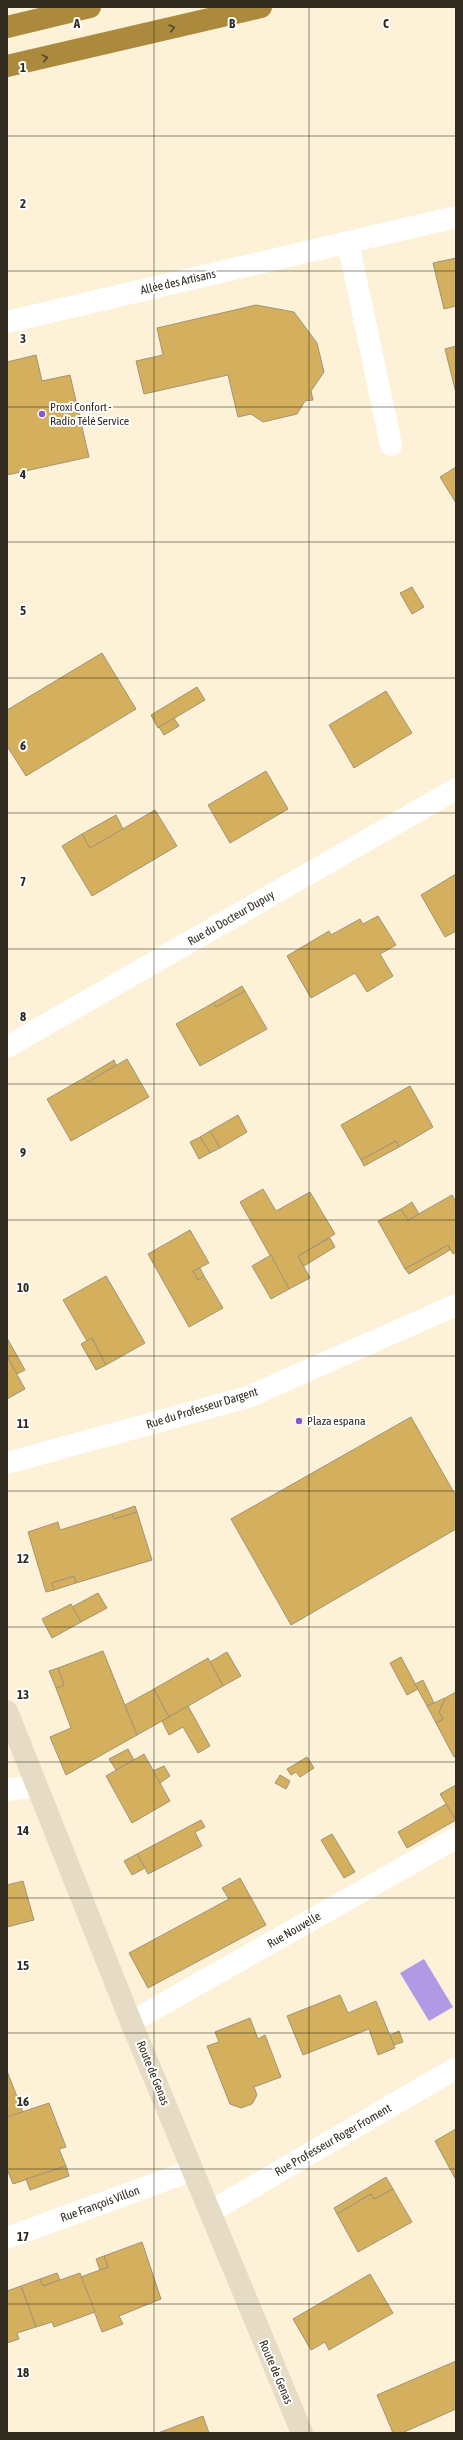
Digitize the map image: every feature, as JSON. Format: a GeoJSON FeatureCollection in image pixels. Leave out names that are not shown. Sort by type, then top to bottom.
{"type":"FeatureCollection","features":[{"type":"Feature","properties":{"kind":"highway"},"geometry":{"type":"LineString","coordinates":[[7,27],[90,7]]}},
{"type":"Feature","properties":{"kind":"highway"},"geometry":{"type":"LineString","coordinates":[[7,66],[261,7]]}},
{"type":"Feature","properties":{"kind":"street","name":"Allée des Artisans"},"geometry":{"type":"LineString","coordinates":[[7,322],[456,217]]}},
{"type":"Feature","properties":{"kind":"street"},"geometry":{"type":"LineString","coordinates":[[348,242],[391,445]]}},
{"type":"Feature","properties":{"kind":"street","name":"Rue du Docteur Dupuy"},"geometry":{"type":"LineString","coordinates":[[7,1047],[456,789]]}},
{"type":"Feature","properties":{"kind":"street","name":"Rue du Professeur Dargent"},"geometry":{"type":"LineString","coordinates":[[7,1463],[248,1397],[456,1305]]}},
{"type":"Feature","properties":{"kind":"street","name":"Route de Genas"},"geometry":{"type":"LineString","coordinates":[[7,1711],[131,2022],[302,2433]]}},
{"type":"Feature","properties":{"kind":"street"},"geometry":{"type":"LineString","coordinates":[[7,1790],[37,1786]]}},
{"type":"Feature","properties":{"kind":"street","name":"Rue Nouvelle"},"geometry":{"type":"LineString","coordinates":[[131,2022],[456,1838]]}},
{"type":"Feature","properties":{"kind":"street","name":"Rue Professeur Roger Froment"},"geometry":{"type":"LineString","coordinates":[[210,2212],[456,2068]]}},
{"type":"Feature","properties":{"kind":"street","name":"Rue François Villon"},"geometry":{"type":"LineString","coordinates":[[7,2238],[193,2170]]}},
{"type":"Feature","properties":{"kind":"shaded area"},"geometry":{"type":"Polygon","coordinates":[[[424,1959],[453,2007],[429,2021],[400,1973],[424,1959]]]}},
{"type":"Feature","properties":{"kind":"building"},"geometry":{"type":"Polygon","coordinates":[[[456,258],[456,306],[444,309],[433,263],[456,258]]]}},
{"type":"Feature","properties":{"kind":"building"},"geometry":{"type":"Polygon","coordinates":[[[256,305],[294,312],[317,343],[324,372],[311,391],[313,400],[305,401],[297,414],[263,422],[251,414],[238,417],[228,375],[144,394],[136,361],[163,355],[157,328],[256,305]]]}},
{"type":"Feature","properties":{"kind":"building"},"geometry":{"type":"Polygon","coordinates":[[[456,346],[456,393],[445,349],[456,346]]]}},
{"type":"Feature","properties":{"kind":"building"},"geometry":{"type":"Polygon","coordinates":[[[36,355],[42,381],[70,375],[89,457],[7,475],[7,362],[36,355]]]}},
{"type":"Feature","properties":{"kind":"building"},"geometry":{"type":"Polygon","coordinates":[[[456,467],[456,503],[440,477],[456,467]]]}},
{"type":"Feature","properties":{"kind":"building"},"geometry":{"type":"Polygon","coordinates":[[[412,587],[424,607],[412,614],[400,593],[412,587]]]}},
{"type":"Feature","properties":{"kind":"building"},"geometry":{"type":"Polygon","coordinates":[[[102,653],[136,709],[26,776],[7,746],[7,710],[102,653]]]}},
{"type":"Feature","properties":{"kind":"building"},"geometry":{"type":"Polygon","coordinates":[[[197,687],[205,700],[158,728],[151,715],[197,687]]]}},
{"type":"Feature","properties":{"kind":"building"},"geometry":{"type":"Polygon","coordinates":[[[386,691],[412,733],[354,768],[329,725],[386,691]]]}},
{"type":"Feature","properties":{"kind":"building"},"geometry":{"type":"Polygon","coordinates":[[[174,718],[179,726],[164,735],[159,727],[174,718]]]}},
{"type":"Feature","properties":{"kind":"building"},"geometry":{"type":"Polygon","coordinates":[[[266,771],[288,809],[230,843],[208,805],[266,771]]]}},
{"type":"Feature","properties":{"kind":"building"},"geometry":{"type":"Polygon","coordinates":[[[155,810],[177,846],[92,896],[62,846],[82,834],[90,848],[155,810]]]}},
{"type":"Feature","properties":{"kind":"building"},"geometry":{"type":"Polygon","coordinates":[[[116,815],[123,829],[90,848],[82,834],[116,815]]]}},
{"type":"Feature","properties":{"kind":"building"},"geometry":{"type":"Polygon","coordinates":[[[456,874],[456,931],[445,937],[421,895],[456,874]]]}},
{"type":"Feature","properties":{"kind":"building"},"geometry":{"type":"Polygon","coordinates":[[[378,916],[396,945],[380,954],[393,976],[367,992],[355,973],[311,998],[287,956],[329,931],[331,935],[360,919],[363,924],[378,916]]]}},
{"type":"Feature","properties":{"kind":"building"},"geometry":{"type":"Polygon","coordinates":[[[242,986],[245,991],[216,1007],[213,1003],[242,986]]]}},
{"type":"Feature","properties":{"kind":"building"},"geometry":{"type":"Polygon","coordinates":[[[245,991],[267,1029],[200,1066],[176,1024],[213,1003],[216,1007],[245,991]]]}},
{"type":"Feature","properties":{"kind":"building"},"geometry":{"type":"Polygon","coordinates":[[[127,1059],[149,1097],[71,1141],[47,1099],[84,1078],[88,1082],[127,1059]]]}},
{"type":"Feature","properties":{"kind":"building"},"geometry":{"type":"Polygon","coordinates":[[[114,1060],[116,1065],[88,1082],[84,1078],[114,1060]]]}},
{"type":"Feature","properties":{"kind":"building"},"geometry":{"type":"Polygon","coordinates":[[[410,1086],[433,1127],[399,1147],[396,1141],[361,1160],[341,1125],[410,1086]]]}},
{"type":"Feature","properties":{"kind":"building"},"geometry":{"type":"Polygon","coordinates":[[[238,1115],[247,1132],[220,1148],[210,1131],[238,1115]]]}},
{"type":"Feature","properties":{"kind":"building"},"geometry":{"type":"Polygon","coordinates":[[[210,1131],[220,1148],[210,1153],[200,1137],[210,1131]]]}},
{"type":"Feature","properties":{"kind":"building"},"geometry":{"type":"Polygon","coordinates":[[[200,1137],[210,1153],[199,1159],[190,1142],[200,1137]]]}},
{"type":"Feature","properties":{"kind":"building"},"geometry":{"type":"Polygon","coordinates":[[[396,1141],[399,1147],[364,1166],[361,1160],[396,1141]]]}},
{"type":"Feature","properties":{"kind":"building"},"geometry":{"type":"Polygon","coordinates":[[[263,1189],[276,1211],[310,1192],[335,1234],[298,1256],[310,1278],[289,1289],[240,1202],[263,1189]]]}},
{"type":"Feature","properties":{"kind":"building"},"geometry":{"type":"Polygon","coordinates":[[[452,1195],[456,1202],[456,1252],[453,1254],[448,1245],[405,1269],[378,1221],[401,1209],[408,1220],[452,1195]]]}},
{"type":"Feature","properties":{"kind":"building"},"geometry":{"type":"Polygon","coordinates":[[[412,1202],[419,1214],[408,1220],[401,1209],[412,1202]]]}},
{"type":"Feature","properties":{"kind":"building"},"geometry":{"type":"Polygon","coordinates":[[[190,1230],[209,1263],[193,1271],[198,1280],[204,1276],[223,1308],[189,1327],[148,1254],[190,1230]]]}},
{"type":"Feature","properties":{"kind":"building"},"geometry":{"type":"Polygon","coordinates":[[[330,1238],[335,1247],[304,1266],[298,1256],[330,1238]]]}},
{"type":"Feature","properties":{"kind":"building"},"geometry":{"type":"Polygon","coordinates":[[[448,1245],[450,1250],[409,1274],[405,1269],[448,1245]]]}},
{"type":"Feature","properties":{"kind":"building"},"geometry":{"type":"Polygon","coordinates":[[[271,1255],[289,1289],[271,1299],[252,1266],[271,1255]]]}},
{"type":"Feature","properties":{"kind":"building"},"geometry":{"type":"Polygon","coordinates":[[[200,1268],[204,1276],[198,1280],[193,1271],[200,1268]]]}},
{"type":"Feature","properties":{"kind":"building"},"geometry":{"type":"Polygon","coordinates":[[[106,1276],[145,1343],[106,1365],[92,1338],[87,1341],[63,1300],[106,1276]]]}},
{"type":"Feature","properties":{"kind":"building"},"geometry":{"type":"Polygon","coordinates":[[[7,1338],[25,1370],[17,1374],[7,1356],[7,1338]]]}},
{"type":"Feature","properties":{"kind":"building"},"geometry":{"type":"Polygon","coordinates":[[[92,1338],[106,1365],[96,1370],[81,1344],[92,1338]]]}},
{"type":"Feature","properties":{"kind":"building"},"geometry":{"type":"Polygon","coordinates":[[[7,1356],[25,1389],[7,1399],[7,1356]]]}},
{"type":"Feature","properties":{"kind":"building"},"geometry":{"type":"Polygon","coordinates":[[[411,1417],[456,1496],[456,1529],[291,1625],[231,1519],[411,1417]]]}},
{"type":"Feature","properties":{"kind":"building"},"geometry":{"type":"Polygon","coordinates":[[[135,1506],[137,1512],[114,1519],[112,1514],[135,1506]]]}},
{"type":"Feature","properties":{"kind":"building"},"geometry":{"type":"Polygon","coordinates":[[[137,1512],[152,1560],[76,1583],[74,1576],[52,1583],[54,1590],[46,1592],[28,1532],[58,1522],[60,1530],[112,1514],[114,1519],[137,1512]]]}},
{"type":"Feature","properties":{"kind":"building"},"geometry":{"type":"Polygon","coordinates":[[[74,1576],[76,1583],[54,1590],[52,1583],[74,1576]]]}},
{"type":"Feature","properties":{"kind":"building"},"geometry":{"type":"Polygon","coordinates":[[[98,1593],[107,1608],[81,1622],[72,1607],[98,1593]]]}},
{"type":"Feature","properties":{"kind":"building"},"geometry":{"type":"Polygon","coordinates":[[[71,1604],[81,1622],[52,1638],[42,1619],[71,1604]]]}},
{"type":"Feature","properties":{"kind":"building"},"geometry":{"type":"Polygon","coordinates":[[[103,1651],[137,1735],[66,1775],[50,1737],[71,1728],[56,1688],[64,1685],[58,1668],[103,1651]]]}},
{"type":"Feature","properties":{"kind":"building"},"geometry":{"type":"Polygon","coordinates":[[[227,1652],[241,1676],[223,1686],[210,1662],[227,1652]]]}},
{"type":"Feature","properties":{"kind":"building"},"geometry":{"type":"Polygon","coordinates":[[[401,1657],[418,1689],[407,1695],[390,1663],[401,1657]]]}},
{"type":"Feature","properties":{"kind":"building"},"geometry":{"type":"Polygon","coordinates":[[[208,1658],[223,1686],[169,1717],[154,1689],[208,1658]]]}},
{"type":"Feature","properties":{"kind":"building"},"geometry":{"type":"Polygon","coordinates":[[[58,1668],[64,1685],[56,1688],[49,1671],[58,1668]]]}},
{"type":"Feature","properties":{"kind":"building"},"geometry":{"type":"Polygon","coordinates":[[[423,1680],[434,1703],[427,1706],[415,1684],[423,1680]]]}},
{"type":"Feature","properties":{"kind":"building"},"geometry":{"type":"Polygon","coordinates":[[[154,1689],[169,1717],[137,1735],[125,1705],[154,1689]]]}},
{"type":"Feature","properties":{"kind":"building"},"geometry":{"type":"Polygon","coordinates":[[[456,1692],[456,1756],[454,1757],[436,1723],[443,1719],[439,1712],[445,1698],[456,1692]]]}},
{"type":"Feature","properties":{"kind":"building"},"geometry":{"type":"Polygon","coordinates":[[[445,1698],[439,1712],[443,1719],[436,1723],[427,1706],[445,1698]]]}},
{"type":"Feature","properties":{"kind":"building"},"geometry":{"type":"Polygon","coordinates":[[[188,1706],[210,1746],[198,1753],[183,1727],[169,1735],[162,1721],[188,1706]]]}},
{"type":"Feature","properties":{"kind":"building"},"geometry":{"type":"Polygon","coordinates":[[[128,1749],[134,1760],[116,1770],[109,1759],[128,1749]]]}},
{"type":"Feature","properties":{"kind":"building"},"geometry":{"type":"Polygon","coordinates":[[[144,1754],[170,1801],[132,1823],[106,1776],[144,1754]]]}},
{"type":"Feature","properties":{"kind":"building"},"geometry":{"type":"Polygon","coordinates":[[[307,1757],[314,1768],[300,1777],[296,1772],[291,1775],[287,1769],[307,1757]]]}},
{"type":"Feature","properties":{"kind":"building"},"geometry":{"type":"Polygon","coordinates":[[[164,1766],[170,1776],[160,1783],[153,1771],[164,1766]]]}},
{"type":"Feature","properties":{"kind":"building"},"geometry":{"type":"Polygon","coordinates":[[[280,1775],[290,1781],[286,1789],[275,1783],[280,1775]]]}},
{"type":"Feature","properties":{"kind":"building"},"geometry":{"type":"Polygon","coordinates":[[[456,1785],[456,1820],[440,1794],[456,1785]]]}},
{"type":"Feature","properties":{"kind":"building"},"geometry":{"type":"Polygon","coordinates":[[[446,1804],[456,1820],[407,1848],[398,1832],[446,1804]]]}},
{"type":"Feature","properties":{"kind":"building"},"geometry":{"type":"Polygon","coordinates":[[[201,1820],[205,1827],[195,1832],[202,1846],[148,1874],[137,1854],[201,1820]]]}},
{"type":"Feature","properties":{"kind":"building"},"geometry":{"type":"Polygon","coordinates":[[[332,1834],[355,1872],[344,1878],[321,1840],[332,1834]]]}},
{"type":"Feature","properties":{"kind":"building"},"geometry":{"type":"Polygon","coordinates":[[[137,1854],[145,1868],[132,1875],[124,1861],[137,1854]]]}},
{"type":"Feature","properties":{"kind":"building"},"geometry":{"type":"Polygon","coordinates":[[[240,1878],[266,1925],[148,1988],[129,1953],[229,1899],[222,1888],[240,1878]]]}},
{"type":"Feature","properties":{"kind":"building"},"geometry":{"type":"Polygon","coordinates":[[[23,1881],[34,1920],[7,1927],[7,1885],[23,1881]]]}},
{"type":"Feature","properties":{"kind":"building"},"geometry":{"type":"Polygon","coordinates":[[[340,1995],[348,2013],[376,2001],[395,2048],[378,2055],[369,2029],[303,2055],[287,2016],[340,1995]]]}},
{"type":"Feature","properties":{"kind":"building"},"geometry":{"type":"Polygon","coordinates":[[[250,2018],[258,2039],[265,2035],[281,2077],[254,2087],[257,2095],[252,2104],[241,2108],[230,2104],[207,2046],[219,2042],[215,2032],[250,2018]]]}},
{"type":"Feature","properties":{"kind":"building"},"geometry":{"type":"Polygon","coordinates":[[[399,2031],[403,2042],[394,2045],[390,2035],[399,2031]]]}},
{"type":"Feature","properties":{"kind":"building"},"geometry":{"type":"Polygon","coordinates":[[[7,2071],[23,2112],[7,2117],[7,2071]]]}},
{"type":"Feature","properties":{"kind":"building"},"geometry":{"type":"Polygon","coordinates":[[[49,2103],[66,2147],[59,2149],[66,2166],[13,2184],[7,2169],[7,2117],[49,2103]]]}},
{"type":"Feature","properties":{"kind":"building"},"geometry":{"type":"Polygon","coordinates":[[[456,2129],[456,2180],[435,2141],[456,2129]]]}},
{"type":"Feature","properties":{"kind":"building"},"geometry":{"type":"Polygon","coordinates":[[[66,2166],[69,2176],[30,2190],[26,2179],[66,2166]]]}},
{"type":"Feature","properties":{"kind":"building"},"geometry":{"type":"Polygon","coordinates":[[[386,2177],[393,2189],[374,2199],[371,2194],[337,2214],[334,2208],[386,2177]]]}},
{"type":"Feature","properties":{"kind":"building"},"geometry":{"type":"Polygon","coordinates":[[[393,2189],[412,2222],[358,2252],[337,2214],[371,2194],[374,2199],[393,2189]]]}},
{"type":"Feature","properties":{"kind":"building"},"geometry":{"type":"Polygon","coordinates":[[[142,2242],[161,2299],[119,2316],[123,2324],[102,2332],[81,2277],[108,2267],[104,2256],[142,2242]]]}},
{"type":"Feature","properties":{"kind":"building"},"geometry":{"type":"Polygon","coordinates":[[[104,2256],[108,2267],[100,2270],[96,2259],[104,2256]]]}},
{"type":"Feature","properties":{"kind":"building"},"geometry":{"type":"Polygon","coordinates":[[[57,2273],[60,2280],[43,2286],[40,2279],[57,2273]]]}},
{"type":"Feature","properties":{"kind":"building"},"geometry":{"type":"Polygon","coordinates":[[[80,2273],[95,2312],[54,2327],[52,2322],[36,2327],[21,2286],[40,2279],[43,2286],[80,2273]]]}},
{"type":"Feature","properties":{"kind":"building"},"geometry":{"type":"Polygon","coordinates":[[[370,2274],[393,2313],[329,2350],[325,2342],[311,2350],[293,2319],[370,2274]]]}},
{"type":"Feature","properties":{"kind":"building"},"geometry":{"type":"Polygon","coordinates":[[[21,2286],[36,2327],[17,2333],[19,2339],[7,2343],[7,2291],[21,2286]]]}},
{"type":"Feature","properties":{"kind":"building"},"geometry":{"type":"Polygon","coordinates":[[[456,2361],[456,2409],[402,2433],[393,2433],[377,2395],[456,2361]]]}},
{"type":"Feature","properties":{"kind":"building"},"geometry":{"type":"Polygon","coordinates":[[[203,2416],[209,2433],[158,2433],[203,2416]]]}},
{"type":"Feature","properties":{"kind":"place","name":"Proxi Confort - Radio Télé Service"},"geometry":{"type":"Point","coordinates":[42,414]}},
{"type":"Feature","properties":{"kind":"place","name":"Plaza espana"},"geometry":{"type":"Point","coordinates":[299,1421]}}]}
